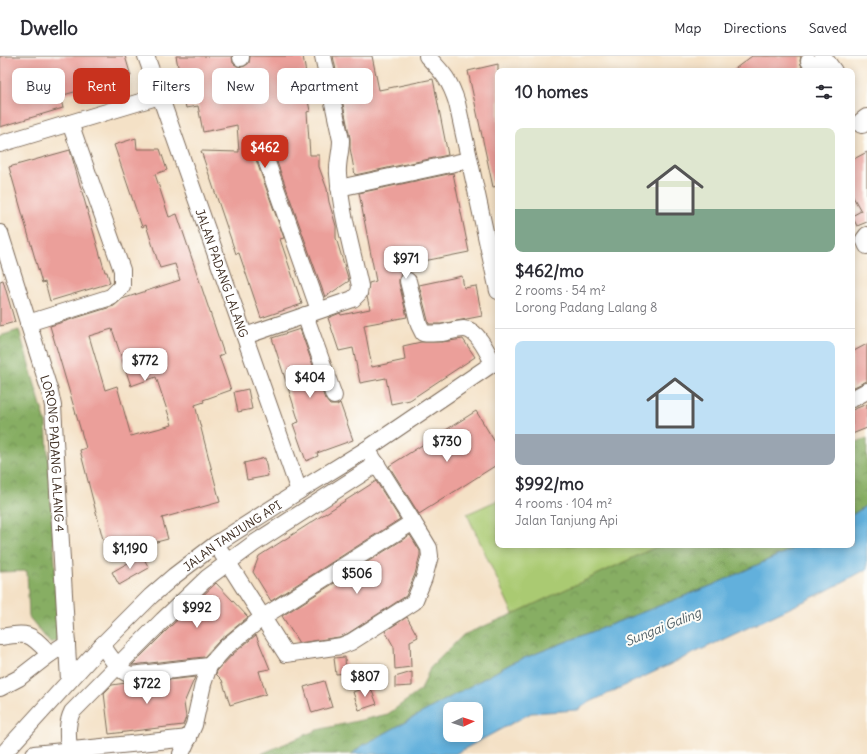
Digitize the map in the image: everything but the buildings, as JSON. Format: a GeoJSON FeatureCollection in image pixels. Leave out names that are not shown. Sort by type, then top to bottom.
{"type":"FeatureCollection","features":[{"type":"Feature","properties":{"kind":"street","name":"JALAN PADANG LALANG"},"geometry":{"type":"LineString","coordinates":[[146,56],[150,68]]}},
{"type":"Feature","properties":{"kind":"street"},"geometry":{"type":"LineString","coordinates":[[245,336],[353,299],[359,293],[360,286],[339,188],[338,172],[341,140],[323,56]]}},
{"type":"Feature","properties":{"kind":"street"},"geometry":{"type":"LineString","coordinates":[[427,56],[442,71],[452,87],[457,103],[495,277]]}},
{"type":"Feature","properties":{"kind":"street"},"geometry":{"type":"LineString","coordinates":[[816,63],[827,68]]}},
{"type":"Feature","properties":{"kind":"street"},"geometry":{"type":"LineString","coordinates":[[0,144],[138,103]]}},
{"type":"Feature","properties":{"kind":"street","name":"JALAN PADANG LALANG"},"geometry":{"type":"LineString","coordinates":[[163,104],[299,491]]}},
{"type":"Feature","properties":{"kind":"street"},"geometry":{"type":"LineString","coordinates":[[28,323],[111,297],[122,286],[122,270],[70,123]]}},
{"type":"Feature","properties":{"kind":"street"},"geometry":{"type":"LineString","coordinates":[[263,151],[312,313],[334,396]]}},
{"type":"Feature","properties":{"kind":"street"},"geometry":{"type":"LineString","coordinates":[[339,188],[469,160]]}},
{"type":"Feature","properties":{"kind":"street"},"geometry":{"type":"LineString","coordinates":[[867,235],[864,239],[867,246]]}},
{"type":"Feature","properties":{"kind":"street","name":"LORONG PADANG LALANG 4"},"geometry":{"type":"LineString","coordinates":[[1,240],[50,392],[53,406],[69,680]]}},
{"type":"Feature","properties":{"kind":"street"},"geometry":{"type":"LineString","coordinates":[[408,281],[419,325],[423,332],[427,334],[464,329],[469,330],[482,342],[495,360]]}},
{"type":"Feature","properties":{"kind":"street","name":"JALAN TANJUNG API"},"geometry":{"type":"LineString","coordinates":[[4,754],[102,645],[174,576],[216,544],[367,449],[495,362]]}},
{"type":"Feature","properties":{"kind":"street"},"geometry":{"type":"LineString","coordinates":[[855,397],[867,391]]}},
{"type":"Feature","properties":{"kind":"street"},"geometry":{"type":"LineString","coordinates":[[216,544],[286,654],[341,646],[351,642],[414,602],[424,578],[430,556],[429,548],[367,449]]}},
{"type":"Feature","properties":{"kind":"street"},"geometry":{"type":"LineString","coordinates":[[69,750],[68,719],[72,712],[207,578],[253,544],[377,464]]}},
{"type":"Feature","properties":{"kind":"street"},"geometry":{"type":"LineString","coordinates":[[181,754],[194,725],[203,684],[209,666],[226,647],[263,617],[413,522]]}},
{"type":"Feature","properties":{"kind":"street"},"geometry":{"type":"LineString","coordinates":[[0,637],[19,634],[33,636],[50,654]]}},
{"type":"Feature","properties":{"kind":"street"},"geometry":{"type":"LineString","coordinates":[[0,688],[19,678],[67,643]]}},
{"type":"Feature","properties":{"kind":"street"},"geometry":{"type":"LineString","coordinates":[[102,645],[118,665],[127,674],[131,675],[209,666]]}},
{"type":"Feature","properties":{"kind":"street"},"geometry":{"type":"LineString","coordinates":[[34,754],[189,738]]}},
{"type":"Feature","properties":{"kind":"green space"},"geometry":{"type":"Polygon","coordinates":[[[19,330],[46,423],[60,640],[50,643],[29,617],[27,571],[0,572],[0,336],[19,330]]]}},
{"type":"Feature","properties":{"kind":"green space"},"geometry":{"type":"Polygon","coordinates":[[[867,438],[867,505],[855,513],[855,443],[867,438]]]}},
{"type":"Feature","properties":{"kind":"green space"},"geometry":{"type":"Polygon","coordinates":[[[495,501],[495,548],[654,548],[513,614],[467,514],[495,501]]]}},
{"type":"Feature","properties":{"kind":"green space"},"geometry":{"type":"Polygon","coordinates":[[[654,548],[794,548],[713,585],[514,662],[360,747],[352,754],[261,754],[317,730],[388,714],[421,690],[430,668],[463,635],[513,614],[654,548]]]}},
{"type":"Feature","properties":{"kind":"water","name":"Sungai Galing"},"geometry":{"type":"Polygon","coordinates":[[[867,505],[867,569],[826,591],[586,704],[578,710],[531,713],[483,739],[483,702],[443,702],[443,742],[477,742],[455,754],[352,754],[360,747],[514,662],[713,585],[794,548],[855,548],[855,513],[867,505]]]}}]}
